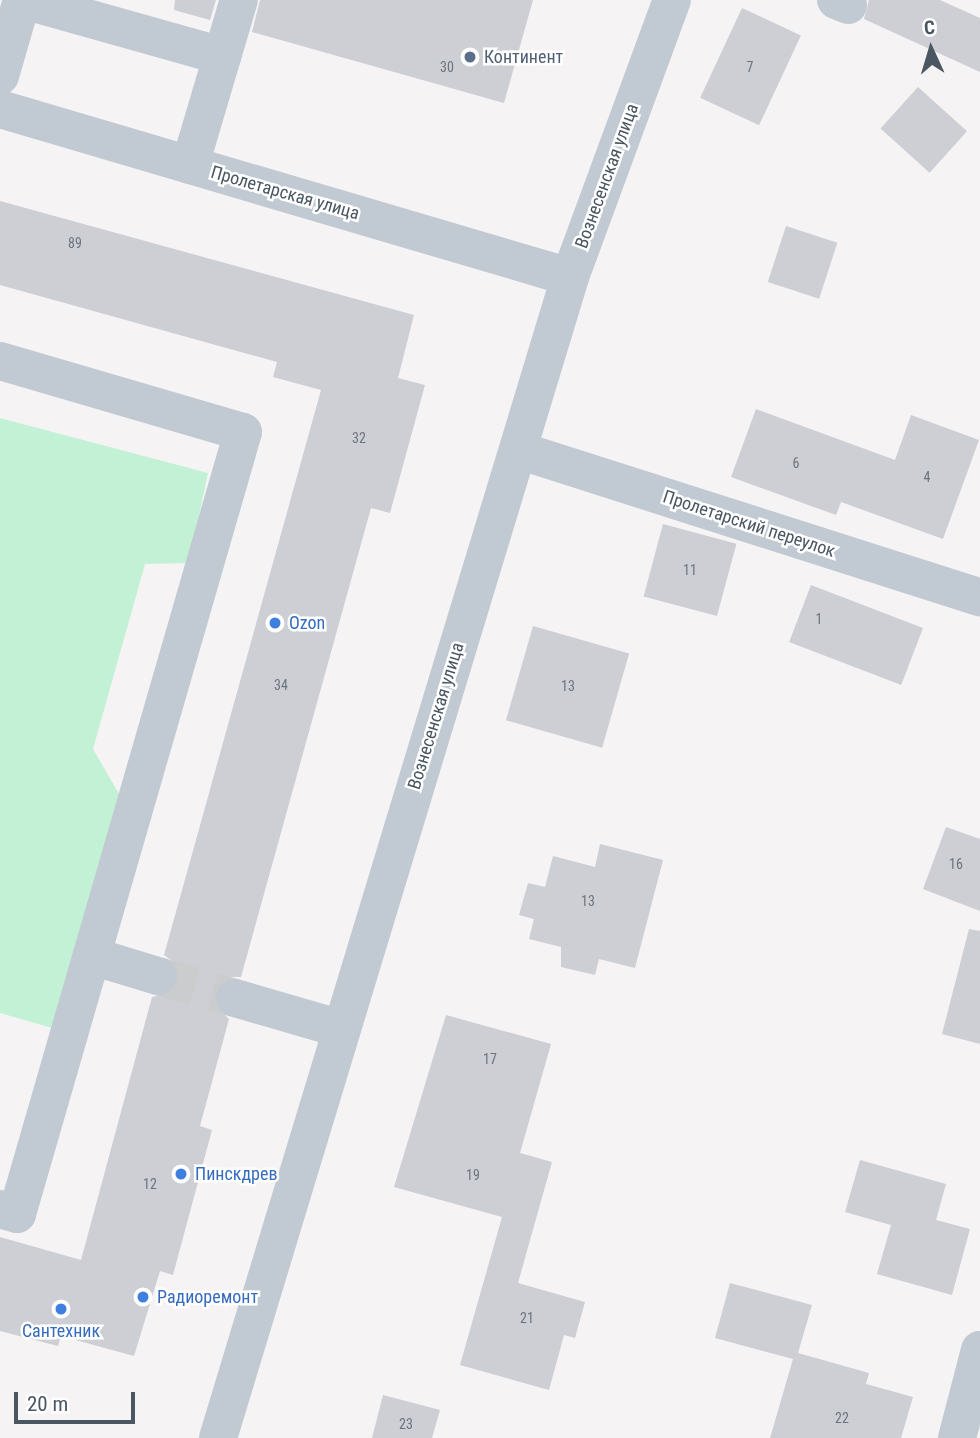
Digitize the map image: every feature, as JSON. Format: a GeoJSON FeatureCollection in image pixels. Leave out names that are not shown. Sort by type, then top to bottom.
{"type":"FeatureCollection","features":[{"type":"Feature","properties":{"kind":"street"},"geometry":{"type":"LineString","coordinates":[[0,76],[23,0],[222,56]]}},
{"type":"Feature","properties":{"kind":"street"},"geometry":{"type":"LineString","coordinates":[[190,165],[239,0]]}},
{"type":"Feature","properties":{"kind":"street","name":"Вознесенская улица"},"geometry":{"type":"LineString","coordinates":[[218,1438],[570,277],[672,0]]}},
{"type":"Feature","properties":{"kind":"street","name":"Пролетарская улица"},"geometry":{"type":"LineString","coordinates":[[0,109],[570,277]]}},
{"type":"Feature","properties":{"kind":"street"},"geometry":{"type":"LineString","coordinates":[[0,361],[243,432],[17,1214],[0,1209]]}},
{"type":"Feature","properties":{"kind":"street","name":"Пролетарский переулок"},"geometry":{"type":"LineString","coordinates":[[518,450],[980,597]]}},
{"type":"Feature","properties":{"kind":"street"},"geometry":{"type":"LineString","coordinates":[[92,956],[158,976]]}},
{"type":"Feature","properties":{"kind":"street"},"geometry":{"type":"LineString","coordinates":[[235,998],[342,1029]]}},
{"type":"Feature","properties":{"kind":"street"},"geometry":{"type":"LineString","coordinates":[[957,1438],[980,1350]]}},
{"type":"Feature","properties":{"kind":"green space"},"geometry":{"type":"Polygon","coordinates":[[[0,418],[208,473],[189,563],[145,564],[93,749],[122,799],[52,1028],[0,1013],[0,418]]]}},
{"type":"Feature","properties":{"kind":"building"},"geometry":{"type":"Polygon","coordinates":[[[175,0],[216,0],[210,20],[174,10],[175,0]]]}},
{"type":"Feature","properties":{"kind":"building"},"geometry":{"type":"Polygon","coordinates":[[[260,0],[533,0],[504,103],[252,32],[260,0]]]}},
{"type":"Feature","properties":{"kind":"building"},"geometry":{"type":"Polygon","coordinates":[[[869,0],[940,0],[980,18],[980,72],[864,19],[869,0]]]}},
{"type":"Feature","properties":{"kind":"building"},"geometry":{"type":"Polygon","coordinates":[[[742,8],[801,35],[759,125],[700,98],[742,8]]]}},
{"type":"Feature","properties":{"kind":"building"},"geometry":{"type":"Polygon","coordinates":[[[918,87],[967,131],[930,173],[881,129],[918,87]]]}},
{"type":"Feature","properties":{"kind":"building"},"geometry":{"type":"Polygon","coordinates":[[[0,201],[414,315],[398,378],[425,385],[390,513],[371,508],[241,977],[229,977],[214,991],[214,1004],[229,1019],[200,1126],[212,1130],[173,1275],[160,1271],[134,1356],[61,1336],[58,1346],[0,1331],[0,1237],[81,1260],[152,997],[172,992],[179,982],[174,962],[164,955],[321,390],[273,377],[277,362],[0,285],[0,201]]]}},
{"type":"Feature","properties":{"kind":"building"},"geometry":{"type":"Polygon","coordinates":[[[786,226],[837,243],[819,299],[768,282],[786,226]]]}},
{"type":"Feature","properties":{"kind":"building"},"geometry":{"type":"Polygon","coordinates":[[[756,409],[895,460],[911,415],[979,440],[943,539],[841,502],[836,515],[731,477],[756,409]]]}},
{"type":"Feature","properties":{"kind":"building"},"geometry":{"type":"Polygon","coordinates":[[[663,524],[736,544],[717,616],[644,596],[663,524]]]}},
{"type":"Feature","properties":{"kind":"building"},"geometry":{"type":"Polygon","coordinates":[[[811,585],[923,628],[901,685],[789,642],[811,585]]]}},
{"type":"Feature","properties":{"kind":"building"},"geometry":{"type":"Polygon","coordinates":[[[533,626],[629,654],[602,748],[506,720],[533,626]]]}},
{"type":"Feature","properties":{"kind":"building"},"geometry":{"type":"Polygon","coordinates":[[[946,827],[980,839],[980,911],[923,889],[946,827]]]}},
{"type":"Feature","properties":{"kind":"building"},"geometry":{"type":"Polygon","coordinates":[[[600,844],[663,860],[635,968],[599,959],[595,975],[561,967],[561,947],[529,939],[534,919],[519,915],[528,883],[545,887],[553,856],[595,867],[600,844]]]}},
{"type":"Feature","properties":{"kind":"building"},"geometry":{"type":"Polygon","coordinates":[[[969,929],[980,931],[980,1044],[942,1034],[969,929]]]}},
{"type":"Feature","properties":{"kind":"building"},"geometry":{"type":"Polygon","coordinates":[[[446,1015],[551,1044],[520,1153],[552,1162],[518,1283],[585,1302],[575,1338],[564,1335],[549,1390],[460,1365],[502,1217],[394,1187],[446,1015]]]}},
{"type":"Feature","properties":{"kind":"building"},"geometry":{"type":"Polygon","coordinates":[[[860,1160],[946,1184],[936,1220],[970,1229],[952,1295],[877,1274],[891,1225],[845,1212],[860,1160]]]}},
{"type":"Feature","properties":{"kind":"building"},"geometry":{"type":"Polygon","coordinates":[[[730,1283],[812,1305],[798,1353],[869,1373],[866,1384],[913,1397],[901,1438],[770,1438],[793,1359],[715,1338],[730,1283]]]}},
{"type":"Feature","properties":{"kind":"building"},"geometry":{"type":"Polygon","coordinates":[[[383,1395],[440,1410],[432,1438],[372,1438],[383,1395]]]}},
{"type":"Feature","properties":{"kind":"tunnel"},"geometry":{"type":"LineString","coordinates":[[158,976],[235,998]]}},
{"type":"Feature","properties":{"kind":"place","name":"Континент"},"geometry":{"type":"Point","coordinates":[470,57]}},
{"type":"Feature","properties":{"kind":"place","name":"Ozon"},"geometry":{"type":"Point","coordinates":[275,623]}},
{"type":"Feature","properties":{"kind":"place","name":"Пинскдрев"},"geometry":{"type":"Point","coordinates":[181,1174]}},
{"type":"Feature","properties":{"kind":"place","name":"Радиоремонт"},"geometry":{"type":"Point","coordinates":[143,1297]}},
{"type":"Feature","properties":{"kind":"place","name":"Сантехник"},"geometry":{"type":"Point","coordinates":[61,1309]}}]}
